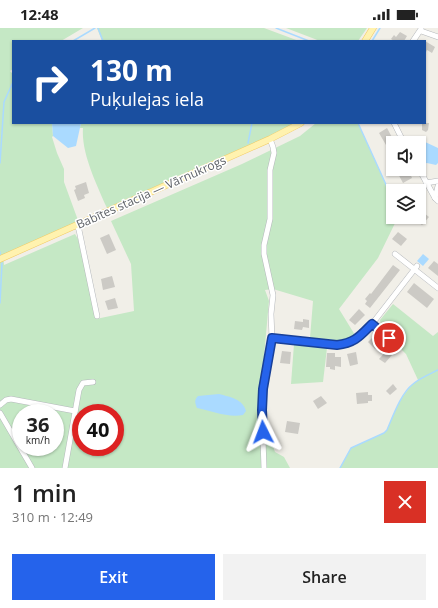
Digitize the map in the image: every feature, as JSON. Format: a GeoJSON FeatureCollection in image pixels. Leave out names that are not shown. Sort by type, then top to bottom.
{"type":"FeatureCollection","features":[{"type":"Feature","properties":{"kind":"main road"},"geometry":{"type":"LineString","coordinates":[[366,40],[373,28]]}},
{"type":"Feature","properties":{"kind":"main road","name":"Babītes stacija — Vārnukrogs"},"geometry":{"type":"LineString","coordinates":[[0,259],[270,139],[299,124]]}},
{"type":"Feature","properties":{"kind":"street"},"geometry":{"type":"LineString","coordinates":[[414,40],[421,29],[438,37]]}},
{"type":"Feature","properties":{"kind":"street"},"geometry":{"type":"LineString","coordinates":[[394,124],[400,136]]}},
{"type":"Feature","properties":{"kind":"street"},"geometry":{"type":"LineString","coordinates":[[264,468],[262,410],[263,389],[272,338],[271,314],[273,295],[264,254],[264,245],[270,219],[270,170],[274,153],[274,147],[270,139]]}},
{"type":"Feature","properties":{"kind":"street"},"geometry":{"type":"LineString","coordinates":[[422,176],[437,200]]}},
{"type":"Feature","properties":{"kind":"street"},"geometry":{"type":"LineString","coordinates":[[426,183],[438,181]]}},
{"type":"Feature","properties":{"kind":"street"},"geometry":{"type":"LineString","coordinates":[[437,200],[438,186]]}},
{"type":"Feature","properties":{"kind":"street"},"geometry":{"type":"LineString","coordinates":[[77,225],[80,230],[97,316]]}},
{"type":"Feature","properties":{"kind":"street"},"geometry":{"type":"LineString","coordinates":[[395,254],[416,268],[438,288]]}},
{"type":"Feature","properties":{"kind":"street"},"geometry":{"type":"LineString","coordinates":[[272,338],[337,345],[347,343],[358,338],[372,324],[416,268]]}},
{"type":"Feature","properties":{"kind":"street"},"geometry":{"type":"LineString","coordinates":[[372,324],[398,345]]}},
{"type":"Feature","properties":{"kind":"street"},"geometry":{"type":"LineString","coordinates":[[76,404],[80,385],[83,383],[93,382]]}},
{"type":"Feature","properties":{"kind":"street"},"geometry":{"type":"LineString","coordinates":[[0,405],[6,400],[11,399],[72,410]]}},
{"type":"Feature","properties":{"kind":"street"},"geometry":{"type":"LineString","coordinates":[[0,413],[32,468]]}},
{"type":"Feature","properties":{"kind":"street"},"geometry":{"type":"LineString","coordinates":[[65,468],[72,428]]}},
{"type":"Feature","properties":{"kind":"green space"},"geometry":{"type":"Polygon","coordinates":[[[0,28],[83,28],[63,40],[12,40],[12,70],[10,71],[12,73],[12,124],[52,124],[52,137],[64,169],[64,182],[79,223],[3,256],[4,265],[75,234],[78,239],[96,319],[134,311],[131,264],[111,221],[242,164],[300,136],[315,124],[358,124],[386,185],[386,224],[395,224],[378,258],[339,309],[355,335],[344,341],[310,338],[313,301],[273,289],[265,290],[269,301],[258,423],[266,426],[275,452],[284,457],[290,468],[0,468],[0,28]]]}},
{"type":"Feature","properties":{"kind":"green space"},"geometry":{"type":"Polygon","coordinates":[[[97,28],[264,28],[296,40],[102,40],[97,28]]]}},
{"type":"Feature","properties":{"kind":"green space"},"geometry":{"type":"Polygon","coordinates":[[[286,28],[367,28],[359,40],[317,40],[286,28]]]}},
{"type":"Feature","properties":{"kind":"green space"},"geometry":{"type":"Polygon","coordinates":[[[81,124],[293,124],[275,134],[107,208],[94,179],[84,148],[83,128],[80,128],[81,124]]]}},
{"type":"Feature","properties":{"kind":"green space"},"geometry":{"type":"Polygon","coordinates":[[[393,304],[433,336],[438,332],[438,468],[340,468],[351,448],[384,433],[387,430],[403,396],[418,380],[406,354],[401,349],[404,344],[381,325],[380,320],[393,304]]]}},
{"type":"Feature","properties":{"kind":"green space"},"geometry":{"type":"Polygon","coordinates":[[[294,344],[327,348],[323,382],[291,384],[294,344]]]}},
{"type":"Feature","properties":{"kind":"water"},"geometry":{"type":"Polygon","coordinates":[[[52,124],[81,124],[76,146],[68,148],[53,136],[52,124]]]}},
{"type":"Feature","properties":{"kind":"water"},"geometry":{"type":"Polygon","coordinates":[[[426,142],[438,148],[438,163],[436,165],[427,163],[426,142]]]}},
{"type":"Feature","properties":{"kind":"water"},"geometry":{"type":"Polygon","coordinates":[[[423,254],[429,259],[423,266],[417,261],[423,254]]]}},
{"type":"Feature","properties":{"kind":"water"},"geometry":{"type":"Polygon","coordinates":[[[219,394],[239,401],[246,411],[243,415],[232,416],[197,408],[195,402],[198,396],[219,394]]]}},
{"type":"Feature","properties":{"kind":"building"},"geometry":{"type":"Polygon","coordinates":[[[400,32],[407,36],[405,40],[391,39],[394,35],[396,37],[400,32]]]}},
{"type":"Feature","properties":{"kind":"building"},"geometry":{"type":"Polygon","coordinates":[[[426,42],[435,47],[432,53],[427,50],[426,52],[426,42]]]}},
{"type":"Feature","properties":{"kind":"building"},"geometry":{"type":"Polygon","coordinates":[[[429,123],[428,130],[426,132],[422,130],[422,124],[429,123]]]}},
{"type":"Feature","properties":{"kind":"building"},"geometry":{"type":"Polygon","coordinates":[[[387,128],[391,136],[386,136],[386,145],[379,133],[387,128]]]}},
{"type":"Feature","properties":{"kind":"building"},"geometry":{"type":"Polygon","coordinates":[[[399,176],[411,176],[412,178],[403,183],[399,176]]]}},
{"type":"Feature","properties":{"kind":"building"},"geometry":{"type":"Polygon","coordinates":[[[86,182],[89,193],[84,195],[85,198],[78,201],[74,190],[76,189],[75,186],[86,182]]]}},
{"type":"Feature","properties":{"kind":"building"},"geometry":{"type":"Polygon","coordinates":[[[398,232],[407,239],[401,246],[392,239],[398,232]]]}},
{"type":"Feature","properties":{"kind":"building"},"geometry":{"type":"Polygon","coordinates":[[[109,234],[116,250],[107,254],[100,238],[109,234]]]}},
{"type":"Feature","properties":{"kind":"building"},"geometry":{"type":"Polygon","coordinates":[[[434,261],[438,264],[438,276],[428,268],[434,261]]]}},
{"type":"Feature","properties":{"kind":"building"},"geometry":{"type":"Polygon","coordinates":[[[393,265],[400,270],[370,308],[365,304],[367,301],[365,299],[370,293],[371,294],[393,265]]]}},
{"type":"Feature","properties":{"kind":"building"},"geometry":{"type":"Polygon","coordinates":[[[112,276],[115,287],[103,290],[101,279],[112,276]]]}},
{"type":"Feature","properties":{"kind":"building"},"geometry":{"type":"Polygon","coordinates":[[[414,283],[434,299],[427,308],[407,292],[414,283]]]}},
{"type":"Feature","properties":{"kind":"building"},"geometry":{"type":"Polygon","coordinates":[[[115,298],[118,308],[108,310],[105,301],[115,298]]]}},
{"type":"Feature","properties":{"kind":"building"},"geometry":{"type":"Polygon","coordinates":[[[359,309],[365,315],[355,325],[349,320],[359,309]]]}},
{"type":"Feature","properties":{"kind":"building"},"geometry":{"type":"Polygon","coordinates":[[[303,319],[309,320],[309,328],[303,327],[302,330],[294,329],[295,321],[303,322],[303,319]]]}},
{"type":"Feature","properties":{"kind":"building"},"geometry":{"type":"Polygon","coordinates":[[[373,337],[380,344],[375,349],[368,342],[373,337]]]}},
{"type":"Feature","properties":{"kind":"building"},"geometry":{"type":"Polygon","coordinates":[[[387,350],[392,355],[385,363],[379,359],[387,350]]]}},
{"type":"Feature","properties":{"kind":"building"},"geometry":{"type":"Polygon","coordinates":[[[282,351],[291,352],[290,364],[280,363],[282,351]]]}},
{"type":"Feature","properties":{"kind":"building"},"geometry":{"type":"Polygon","coordinates":[[[356,352],[358,364],[350,366],[347,354],[356,352]]]}},
{"type":"Feature","properties":{"kind":"building"},"geometry":{"type":"Polygon","coordinates":[[[327,353],[335,353],[335,357],[341,357],[341,367],[335,366],[335,370],[330,369],[330,367],[326,367],[327,353]]]}},
{"type":"Feature","properties":{"kind":"building"},"geometry":{"type":"Polygon","coordinates":[[[393,384],[397,389],[390,395],[386,391],[393,384]]]}},
{"type":"Feature","properties":{"kind":"building"},"geometry":{"type":"Polygon","coordinates":[[[368,392],[368,395],[372,395],[372,401],[357,404],[356,393],[368,392]]]}},
{"type":"Feature","properties":{"kind":"building"},"geometry":{"type":"Polygon","coordinates":[[[321,396],[327,403],[318,409],[313,401],[321,396]]]}},
{"type":"Feature","properties":{"kind":"building"},"geometry":{"type":"Polygon","coordinates":[[[287,421],[300,423],[298,434],[285,432],[287,421]]]}},
{"type":"Feature","properties":{"kind":"waterway"},"geometry":{"type":"LineString","coordinates":[[75,40],[95,28]]}},
{"type":"Feature","properties":{"kind":"waterway"},"geometry":{"type":"LineString","coordinates":[[98,28],[103,40]]}},
{"type":"Feature","properties":{"kind":"waterway"},"geometry":{"type":"LineString","coordinates":[[276,28],[306,40]]}},
{"type":"Feature","properties":{"kind":"waterway"},"geometry":{"type":"LineString","coordinates":[[373,40],[380,28]]}},
{"type":"Feature","properties":{"kind":"waterway"},"geometry":{"type":"LineString","coordinates":[[0,163],[4,102],[12,84]]}},
{"type":"Feature","properties":{"kind":"waterway"},"geometry":{"type":"LineString","coordinates":[[248,143],[252,124]]}},
{"type":"Feature","properties":{"kind":"waterway"},"geometry":{"type":"LineString","coordinates":[[358,124],[386,185]]}},
{"type":"Feature","properties":{"kind":"waterway"},"geometry":{"type":"LineString","coordinates":[[0,303],[2,263]]}},
{"type":"Feature","properties":{"kind":"waterway"},"geometry":{"type":"LineString","coordinates":[[340,468],[351,448],[384,433],[387,430],[398,405],[409,388],[419,380],[438,370]]}},
{"type":"Feature","properties":{"kind":"route"},"geometry":{"type":"LineString","coordinates":[[263,432],[263,389],[272,338],[337,345],[347,343],[358,338],[372,324],[389,338]]}}]}
